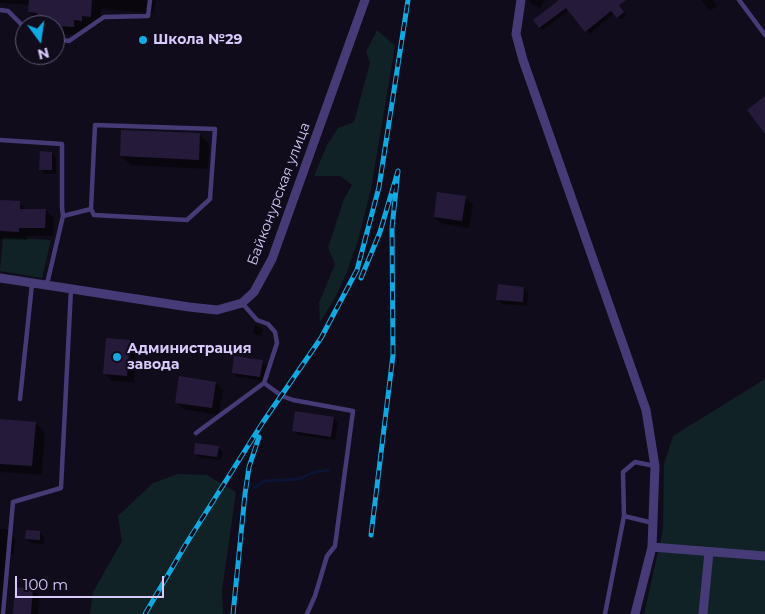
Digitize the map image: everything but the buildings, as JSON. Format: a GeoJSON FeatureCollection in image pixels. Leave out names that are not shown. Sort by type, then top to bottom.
{"type":"FeatureCollection","features":[{"type":"Feature","properties":{"kind":"street","name":"Байконурская улица"},"geometry":{"type":"LineString","coordinates":[[242,303],[254,292],[272,259],[365,0]]}},
{"type":"Feature","properties":{"kind":"street"},"geometry":{"type":"LineString","coordinates":[[521,0],[516,34],[523,60],[646,410],[655,466],[652,547],[635,614]]}},
{"type":"Feature","properties":{"kind":"street"},"geometry":{"type":"LineString","coordinates":[[0,278],[217,310],[242,303]]}},
{"type":"Feature","properties":{"kind":"street"},"geometry":{"type":"LineString","coordinates":[[652,547],[765,556]]}},
{"type":"Feature","properties":{"kind":"street"},"geometry":{"type":"LineString","coordinates":[[703,614],[709,552]]}},
{"type":"Feature","properties":{"kind":"lane"},"geometry":{"type":"LineString","coordinates":[[65,40],[69,40],[104,17],[148,16],[150,0]]}},
{"type":"Feature","properties":{"kind":"lane"},"geometry":{"type":"LineString","coordinates":[[739,0],[765,35]]}},
{"type":"Feature","properties":{"kind":"lane"},"geometry":{"type":"LineString","coordinates":[[0,10],[8,11],[15,18]]}},
{"type":"Feature","properties":{"kind":"lane"},"geometry":{"type":"LineString","coordinates":[[95,125],[214,129],[210,199],[186,220],[94,215],[91,208],[95,125]]}},
{"type":"Feature","properties":{"kind":"lane"},"geometry":{"type":"LineString","coordinates":[[0,140],[62,144],[63,216],[47,284]]}},
{"type":"Feature","properties":{"kind":"lane"},"geometry":{"type":"LineString","coordinates":[[63,216],[91,208]]}},
{"type":"Feature","properties":{"kind":"lane"},"geometry":{"type":"LineString","coordinates":[[20,399],[32,282]]}},
{"type":"Feature","properties":{"kind":"lane"},"geometry":{"type":"LineString","coordinates":[[3,614],[13,502],[61,488],[71,288]]}},
{"type":"Feature","properties":{"kind":"lane"},"geometry":{"type":"LineString","coordinates":[[196,433],[264,383],[277,343],[276,332],[268,324],[257,320],[242,303]]}},
{"type":"Feature","properties":{"kind":"lane"},"geometry":{"type":"LineString","coordinates":[[264,383],[282,396],[293,400],[353,411],[335,546],[327,556],[315,596],[307,614]]}},
{"type":"Feature","properties":{"kind":"lane"},"geometry":{"type":"LineString","coordinates":[[605,614],[624,516],[623,472],[635,462],[655,466]]}},
{"type":"Feature","properties":{"kind":"lane"},"geometry":{"type":"LineString","coordinates":[[624,516],[653,522]]}},
{"type":"Feature","properties":{"kind":"shaded area"},"geometry":{"type":"Polygon","coordinates":[[[377,30],[395,46],[371,189],[358,240],[347,272],[335,298],[320,322],[319,303],[335,264],[328,248],[344,199],[352,185],[340,176],[314,176],[327,145],[338,128],[354,122],[370,63],[366,52],[377,30]]]}},
{"type":"Feature","properties":{"kind":"shaded area"},"geometry":{"type":"Polygon","coordinates":[[[3,237],[51,240],[42,278],[0,271],[3,237]]]}},
{"type":"Feature","properties":{"kind":"shaded area"},"geometry":{"type":"Polygon","coordinates":[[[765,379],[765,614],[644,614],[663,530],[664,464],[673,436],[765,379]]]}},
{"type":"Feature","properties":{"kind":"shaded area"},"geometry":{"type":"Polygon","coordinates":[[[178,474],[207,475],[236,492],[222,591],[223,614],[90,614],[93,592],[122,541],[118,516],[153,483],[178,474]]]}},
{"type":"Feature","properties":{"kind":"waterway"},"geometry":{"type":"LineString","coordinates":[[254,488],[264,481],[299,479],[312,473],[328,470]]}},
{"type":"Feature","properties":{"kind":"railway"},"geometry":{"type":"LineString","coordinates":[[145,614],[186,544],[263,422],[321,338],[357,270],[379,187],[408,0]]}},
{"type":"Feature","properties":{"kind":"railway"},"geometry":{"type":"LineString","coordinates":[[361,278],[380,232],[398,171],[392,228],[393,355],[371,535]]}},
{"type":"Feature","properties":{"kind":"railway"},"geometry":{"type":"LineString","coordinates":[[233,614],[245,494],[249,467],[259,437]]}},
{"type":"Feature","properties":{"kind":"place","name":"Школа №29"},"geometry":{"type":"Point","coordinates":[143,40]}},
{"type":"Feature","properties":{"kind":"place","name":"Администрация завода"},"geometry":{"type":"Point","coordinates":[117,357]}}]}
